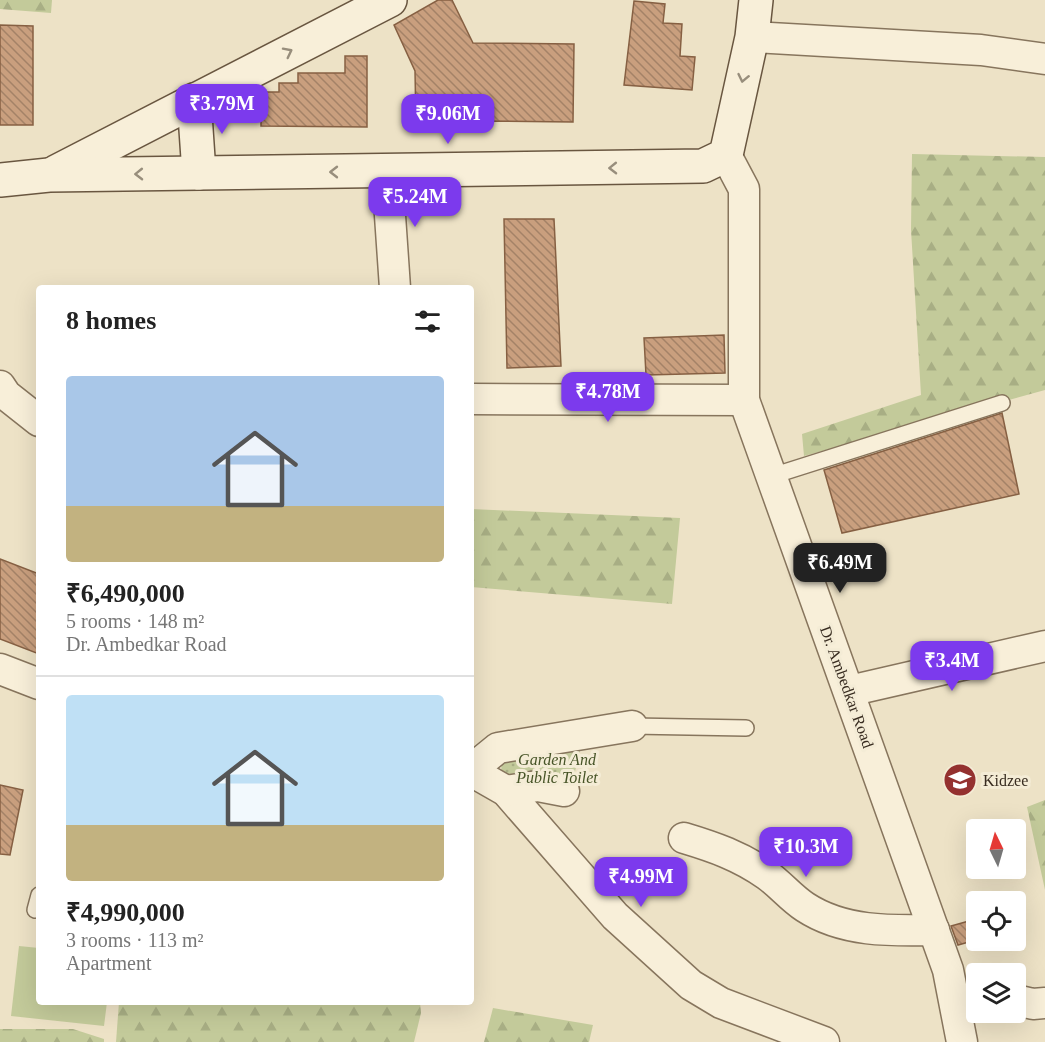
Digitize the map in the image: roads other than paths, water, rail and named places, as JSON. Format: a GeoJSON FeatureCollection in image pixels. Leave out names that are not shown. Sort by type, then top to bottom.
{"type":"FeatureCollection","features":[{"type":"Feature","properties":{"kind":"main road"},"geometry":{"type":"LineString","coordinates":[[49,175],[390,0]]}},
{"type":"Feature","properties":{"kind":"main road"},"geometry":{"type":"LineString","coordinates":[[0,180],[49,175],[703,166],[726,155],[752,37],[756,0]]}},
{"type":"Feature","properties":{"kind":"main road"},"geometry":{"type":"LineString","coordinates":[[194,100],[199,173]]}},
{"type":"Feature","properties":{"kind":"street"},"geometry":{"type":"LineString","coordinates":[[752,37],[981,50],[1045,59]]}},
{"type":"Feature","properties":{"kind":"street","name":"Dr. Ambedkar Road"},"geometry":{"type":"LineString","coordinates":[[726,155],[744,189],[744,400],[934,930],[963,988],[962,1042]]}},
{"type":"Feature","properties":{"kind":"street"},"geometry":{"type":"LineString","coordinates":[[387,172],[395,285]]}},
{"type":"Feature","properties":{"kind":"street"},"geometry":{"type":"LineString","coordinates":[[0,386],[6,395],[36,419]]}},
{"type":"Feature","properties":{"kind":"street"},"geometry":{"type":"LineString","coordinates":[[474,399],[744,400]]}},
{"type":"Feature","properties":{"kind":"street"},"geometry":{"type":"LineString","coordinates":[[849,691],[1045,646]]}},
{"type":"Feature","properties":{"kind":"street"},"geometry":{"type":"LineString","coordinates":[[0,669],[36,683]]}},
{"type":"Feature","properties":{"kind":"street"},"geometry":{"type":"LineString","coordinates":[[474,768],[498,748],[632,726]]}},
{"type":"Feature","properties":{"kind":"street"},"geometry":{"type":"LineString","coordinates":[[474,773],[506,791],[615,916],[691,985],[721,1003],[824,1042]]}},
{"type":"Feature","properties":{"kind":"street"},"geometry":{"type":"LineString","coordinates":[[506,791],[538,786],[564,791]]}},
{"type":"Feature","properties":{"kind":"street"},"geometry":{"type":"LineString","coordinates":[[684,838],[730,852],[770,876],[806,908],[840,923],[882,931],[934,930]]}},
{"type":"Feature","properties":{"kind":"street"},"geometry":{"type":"LineString","coordinates":[[1026,1002],[1045,1003]]}},
{"type":"Feature","properties":{"kind":"lane"},"geometry":{"type":"LineString","coordinates":[[772,476],[1002,403]]}},
{"type":"Feature","properties":{"kind":"lane"},"geometry":{"type":"LineString","coordinates":[[632,726],[746,728]]}},
{"type":"Feature","properties":{"kind":"place","name":"Kidzee"},"geometry":{"type":"Point","coordinates":[960,780]}},
{"type":"Feature","properties":{"kind":"park label","name":"Garden And Public Toilet"},"geometry":{"type":"Point","coordinates":[557,768]}}]}
